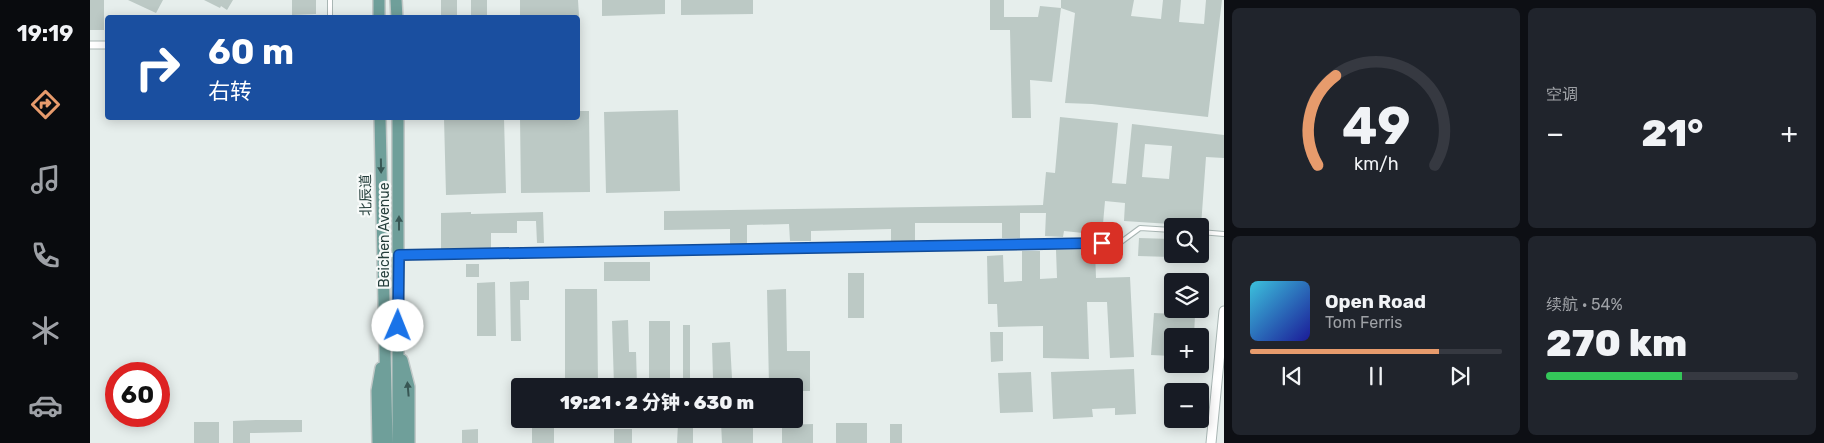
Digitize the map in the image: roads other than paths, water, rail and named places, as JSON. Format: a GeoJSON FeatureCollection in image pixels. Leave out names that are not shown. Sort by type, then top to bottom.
{"type":"FeatureCollection","features":[{"type":"Feature","properties":{"kind":"main road"},"geometry":{"type":"LineString","coordinates":[[378,0],[379,15]]}},
{"type":"Feature","properties":{"kind":"main road"},"geometry":{"type":"LineString","coordinates":[[396,0],[397,15]]}},
{"type":"Feature","properties":{"kind":"main road","name":"北辰道"},"geometry":{"type":"LineString","coordinates":[[380,120],[387,443]]}},
{"type":"Feature","properties":{"kind":"main road","name":"Beichen Avenue"},"geometry":{"type":"LineString","coordinates":[[398,120],[398,443]]}},
{"type":"Feature","properties":{"kind":"main road"},"geometry":{"type":"LineString","coordinates":[[378,443],[377,391],[384,344]]}},
{"type":"Feature","properties":{"kind":"main road"},"geometry":{"type":"LineString","coordinates":[[398,344],[409,387],[409,443]]}},
{"type":"Feature","properties":{"kind":"street"},"geometry":{"type":"LineString","coordinates":[[90,41],[105,41]]}},
{"type":"Feature","properties":{"kind":"street"},"geometry":{"type":"LineString","coordinates":[[90,45],[105,45]]}},
{"type":"Feature","properties":{"kind":"street"},"geometry":{"type":"LineString","coordinates":[[1211,443],[1224,312]]}},
{"type":"Feature","properties":{"kind":"lane"},"geometry":{"type":"LineString","coordinates":[[330,0],[330,15]]}},
{"type":"Feature","properties":{"kind":"lane"},"geometry":{"type":"LineString","coordinates":[[382,255],[1121,242],[1140,228],[1164,230]]}},
{"type":"Feature","properties":{"kind":"lane"},"geometry":{"type":"LineString","coordinates":[[1209,233],[1224,234]]}}]}
